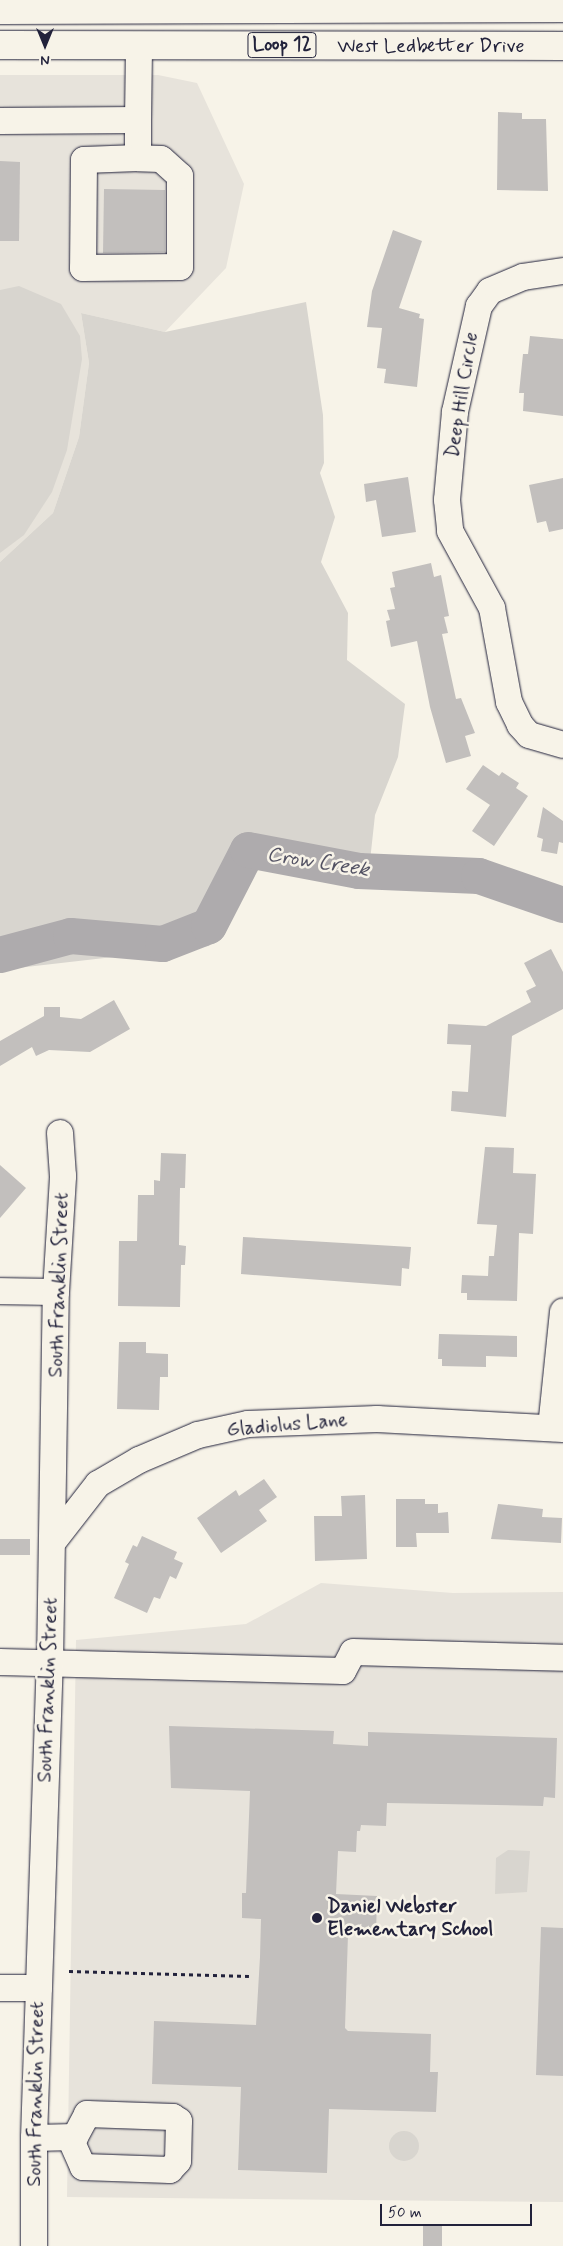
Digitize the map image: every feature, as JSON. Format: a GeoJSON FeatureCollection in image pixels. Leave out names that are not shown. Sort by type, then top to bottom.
{"type":"FeatureCollection","features":[{"type":"Feature","properties":{"kind":"main road","name":"West Ledbetter Drive"},"geometry":{"type":"LineString","coordinates":[[0,10],[47,5],[246,10],[563,8]]}},
{"type":"Feature","properties":{"kind":"main road"},"geometry":{"type":"LineString","coordinates":[[0,36],[36,24],[47,5]]}},
{"type":"Feature","properties":{"kind":"main road"},"geometry":{"type":"LineString","coordinates":[[139,45],[140,31],[146,25],[246,10]]}},
{"type":"Feature","properties":{"kind":"main road","name":"West Ledbetter Drive"},"geometry":{"type":"LineString","coordinates":[[0,45],[563,46]]}},
{"type":"Feature","properties":{"kind":"street"},"geometry":{"type":"LineString","coordinates":[[138,158],[139,45]]}},
{"type":"Feature","properties":{"kind":"street"},"geometry":{"type":"LineString","coordinates":[[0,121],[138,120]]}},
{"type":"Feature","properties":{"kind":"street"},"geometry":{"type":"LineString","coordinates":[[138,158],[161,159],[180,176],[180,267],[83,268],[84,160],[138,158]]}},
{"type":"Feature","properties":{"kind":"street","name":"Deep Hill Circle"},"geometry":{"type":"LineString","coordinates":[[563,271],[523,277],[490,290],[479,306],[455,412],[447,500],[450,531],[492,608],[509,702],[520,726],[529,735],[563,745]]}},
{"type":"Feature","properties":{"kind":"street","name":"South Franklin Street"},"geometry":{"type":"LineString","coordinates":[[34,2246],[34,2138],[38,1988],[50,1664],[56,1292],[64,1176],[60,1133]]}},
{"type":"Feature","properties":{"kind":"street"},"geometry":{"type":"LineString","coordinates":[[0,1291],[56,1292]]}},
{"type":"Feature","properties":{"kind":"street"},"geometry":{"type":"LineString","coordinates":[[557,1429],[563,1312]]}},
{"type":"Feature","properties":{"kind":"street","name":"Gladiolus Lane"},"geometry":{"type":"LineString","coordinates":[[52,1543],[98,1484],[139,1460],[198,1435],[248,1424],[295,1420],[377,1418],[557,1429]]}},
{"type":"Feature","properties":{"kind":"street"},"geometry":{"type":"LineString","coordinates":[[0,1662],[343,1671],[354,1652],[563,1658]]}},
{"type":"Feature","properties":{"kind":"street"},"geometry":{"type":"LineString","coordinates":[[0,1988],[38,1988]]}},
{"type":"Feature","properties":{"kind":"street"},"geometry":{"type":"LineString","coordinates":[[34,2138],[70,2138]]}},
{"type":"Feature","properties":{"kind":"path"},"geometry":{"type":"LineString","coordinates":[[69,1971],[249,1976]]}},
{"type":"Feature","properties":{"kind":"shaded area"},"geometry":{"type":"Polygon","coordinates":[[[0,75],[158,75],[197,83],[244,184],[226,268],[165,332],[81,313],[89,363],[79,437],[53,513],[0,562],[0,75]]]}},
{"type":"Feature","properties":{"kind":"shaded area"},"geometry":{"type":"Polygon","coordinates":[[[19,286],[61,304],[80,336],[82,359],[67,450],[52,492],[24,535],[0,553],[0,290],[19,286]]]}},
{"type":"Feature","properties":{"kind":"shaded area"},"geometry":{"type":"Polygon","coordinates":[[[306,302],[323,415],[324,463],[320,473],[335,517],[321,562],[348,613],[347,660],[405,704],[398,757],[375,815],[370,861],[248,857],[209,946],[0,970],[0,562],[53,513],[79,437],[89,363],[81,313],[165,332],[306,302]]]}},
{"type":"Feature","properties":{"kind":"shaded area","name":"Daniel Webster Elementary School"},"geometry":{"type":"Polygon","coordinates":[[[321,1583],[453,1593],[563,1592],[563,2202],[67,2197],[76,1640],[246,1624],[321,1583]]]}},
{"type":"Feature","properties":{"kind":"shaded area"},"geometry":{"type":"Polygon","coordinates":[[[508,1850],[530,1851],[527,1892],[495,1894],[496,1858],[508,1850]]]}},
{"type":"Feature","properties":{"kind":"shaded area"},"geometry":{"type":"Polygon","coordinates":[[[404,2131],[410,2132],[418,2140],[418,2152],[410,2160],[404,2161],[398,2160],[390,2152],[389,2146],[390,2140],[398,2132],[404,2131]]]}},
{"type":"Feature","properties":{"kind":"building"},"geometry":{"type":"Polygon","coordinates":[[[498,112],[522,113],[522,119],[546,119],[548,191],[497,190],[498,112]]]}},
{"type":"Feature","properties":{"kind":"building"},"geometry":{"type":"Polygon","coordinates":[[[0,161],[20,162],[19,241],[0,241],[0,161]]]}},
{"type":"Feature","properties":{"kind":"building"},"geometry":{"type":"Polygon","coordinates":[[[104,189],[165,190],[165,252],[103,253],[104,189]]]}},
{"type":"Feature","properties":{"kind":"building"},"geometry":{"type":"Polygon","coordinates":[[[393,230],[422,241],[399,308],[420,314],[419,318],[424,319],[417,387],[384,383],[386,369],[377,368],[382,328],[367,327],[372,291],[393,230]]]}},
{"type":"Feature","properties":{"kind":"building"},"geometry":{"type":"Polygon","coordinates":[[[530,336],[563,339],[563,416],[523,411],[524,393],[519,393],[523,354],[528,354],[530,336]]]}},
{"type":"Feature","properties":{"kind":"building"},"geometry":{"type":"Polygon","coordinates":[[[408,477],[416,532],[382,537],[376,500],[366,502],[364,484],[408,477]]]}},
{"type":"Feature","properties":{"kind":"building"},"geometry":{"type":"Polygon","coordinates":[[[563,478],[563,529],[549,532],[546,521],[537,523],[529,485],[563,478]]]}},
{"type":"Feature","properties":{"kind":"building"},"geometry":{"type":"Polygon","coordinates":[[[431,563],[434,577],[441,575],[449,616],[444,617],[448,633],[442,634],[456,699],[461,698],[475,733],[465,736],[471,756],[446,763],[430,707],[417,641],[391,647],[386,621],[390,620],[387,610],[395,609],[390,588],[395,587],[392,572],[431,563]]]}},
{"type":"Feature","properties":{"kind":"building"},"geometry":{"type":"Polygon","coordinates":[[[483,765],[499,776],[502,772],[519,783],[516,788],[528,796],[494,846],[472,831],[490,805],[466,789],[483,765]]]}},
{"type":"Feature","properties":{"kind":"building"},"geometry":{"type":"Polygon","coordinates":[[[543,807],[563,821],[563,843],[559,842],[557,854],[541,851],[543,839],[537,837],[543,807]]]}},
{"type":"Feature","properties":{"kind":"building"},"geometry":{"type":"Polygon","coordinates":[[[551,949],[563,972],[563,1009],[512,1036],[506,1117],[451,1111],[452,1091],[468,1092],[471,1045],[447,1044],[448,1024],[486,1026],[531,1002],[526,991],[536,986],[524,963],[551,949]]]}},
{"type":"Feature","properties":{"kind":"building"},"geometry":{"type":"Polygon","coordinates":[[[114,1000],[130,1029],[90,1052],[49,1050],[36,1056],[32,1047],[0,1066],[0,1041],[44,1016],[44,1007],[60,1007],[60,1017],[81,1019],[114,1000]]]}},
{"type":"Feature","properties":{"kind":"building"},"geometry":{"type":"Polygon","coordinates":[[[485,1147],[514,1148],[513,1173],[536,1174],[533,1234],[519,1233],[517,1301],[467,1300],[467,1293],[461,1293],[462,1275],[488,1276],[489,1256],[494,1256],[497,1225],[477,1224],[485,1147]]]}},
{"type":"Feature","properties":{"kind":"building"},"geometry":{"type":"Polygon","coordinates":[[[161,1153],[186,1154],[185,1188],[180,1188],[179,1245],[186,1246],[185,1265],[181,1265],[180,1307],[118,1306],[119,1241],[137,1241],[138,1195],[154,1195],[154,1180],[160,1181],[161,1153]]]}},
{"type":"Feature","properties":{"kind":"building"},"geometry":{"type":"Polygon","coordinates":[[[0,1165],[26,1188],[0,1218],[0,1165]]]}},
{"type":"Feature","properties":{"kind":"building"},"geometry":{"type":"Polygon","coordinates":[[[243,1237],[411,1247],[409,1269],[402,1268],[401,1286],[241,1274],[243,1237]]]}},
{"type":"Feature","properties":{"kind":"building"},"geometry":{"type":"Polygon","coordinates":[[[439,1334],[517,1336],[517,1357],[486,1356],[486,1367],[442,1366],[442,1359],[438,1359],[439,1334]]]}},
{"type":"Feature","properties":{"kind":"building"},"geometry":{"type":"Polygon","coordinates":[[[119,1342],[146,1342],[146,1353],[168,1354],[168,1377],[160,1377],[159,1410],[117,1409],[119,1342]]]}},
{"type":"Feature","properties":{"kind":"building"},"geometry":{"type":"Polygon","coordinates":[[[264,1479],[277,1497],[259,1510],[267,1521],[221,1553],[197,1518],[236,1490],[239,1496],[264,1479]]]}},
{"type":"Feature","properties":{"kind":"building"},"geometry":{"type":"Polygon","coordinates":[[[365,1495],[367,1559],[315,1561],[314,1516],[342,1516],[341,1496],[365,1495]]]}},
{"type":"Feature","properties":{"kind":"building"},"geometry":{"type":"Polygon","coordinates":[[[396,1499],[425,1499],[425,1504],[438,1504],[438,1513],[448,1512],[449,1533],[416,1533],[417,1547],[396,1547],[396,1499]]]}},
{"type":"Feature","properties":{"kind":"building"},"geometry":{"type":"Polygon","coordinates":[[[498,1504],[543,1509],[542,1517],[562,1518],[561,1543],[491,1539],[498,1504]]]}},
{"type":"Feature","properties":{"kind":"building"},"geometry":{"type":"Polygon","coordinates":[[[142,1536],[177,1552],[174,1559],[183,1563],[176,1579],[170,1576],[160,1599],[154,1597],[147,1613],[114,1598],[129,1564],[125,1562],[133,1545],[137,1547],[142,1536]]]}},
{"type":"Feature","properties":{"kind":"building"},"geometry":{"type":"Polygon","coordinates":[[[0,1539],[30,1539],[30,1555],[0,1555],[0,1539]]]}},
{"type":"Feature","properties":{"kind":"building"},"geometry":{"type":"Polygon","coordinates":[[[169,1726],[334,1731],[333,1744],[368,1746],[368,1732],[557,1738],[555,1798],[544,1797],[543,1806],[387,1803],[386,1826],[361,1825],[360,1831],[357,1831],[356,1852],[338,1851],[336,1894],[377,1896],[376,1935],[348,1934],[345,2028],[348,2031],[431,2034],[430,2072],[438,2072],[436,2112],[329,2109],[327,2173],[238,2170],[241,2087],[152,2084],[154,2021],[256,2025],[260,1957],[261,1919],[242,1918],[242,1893],[246,1893],[250,1791],[171,1788],[169,1726]]]}},
{"type":"Feature","properties":{"kind":"building"},"geometry":{"type":"Polygon","coordinates":[[[541,1927],[563,1928],[563,2076],[536,2075],[541,1927]]]}},
{"type":"Feature","properties":{"kind":"building"},"geometry":{"type":"Polygon","coordinates":[[[423,2225],[442,2225],[442,2246],[423,2246],[423,2225]]]}},
{"type":"Feature","properties":{"kind":"waterway","name":"Crow Creek"},"geometry":{"type":"LineString","coordinates":[[0,955],[71,936],[163,944],[209,926],[248,850],[359,871],[479,876],[563,905]]}},
{"type":"Feature","properties":{"kind":"place","name":"Daniel Webster Elementary School"},"geometry":{"type":"Point","coordinates":[317,1918]}}]}
